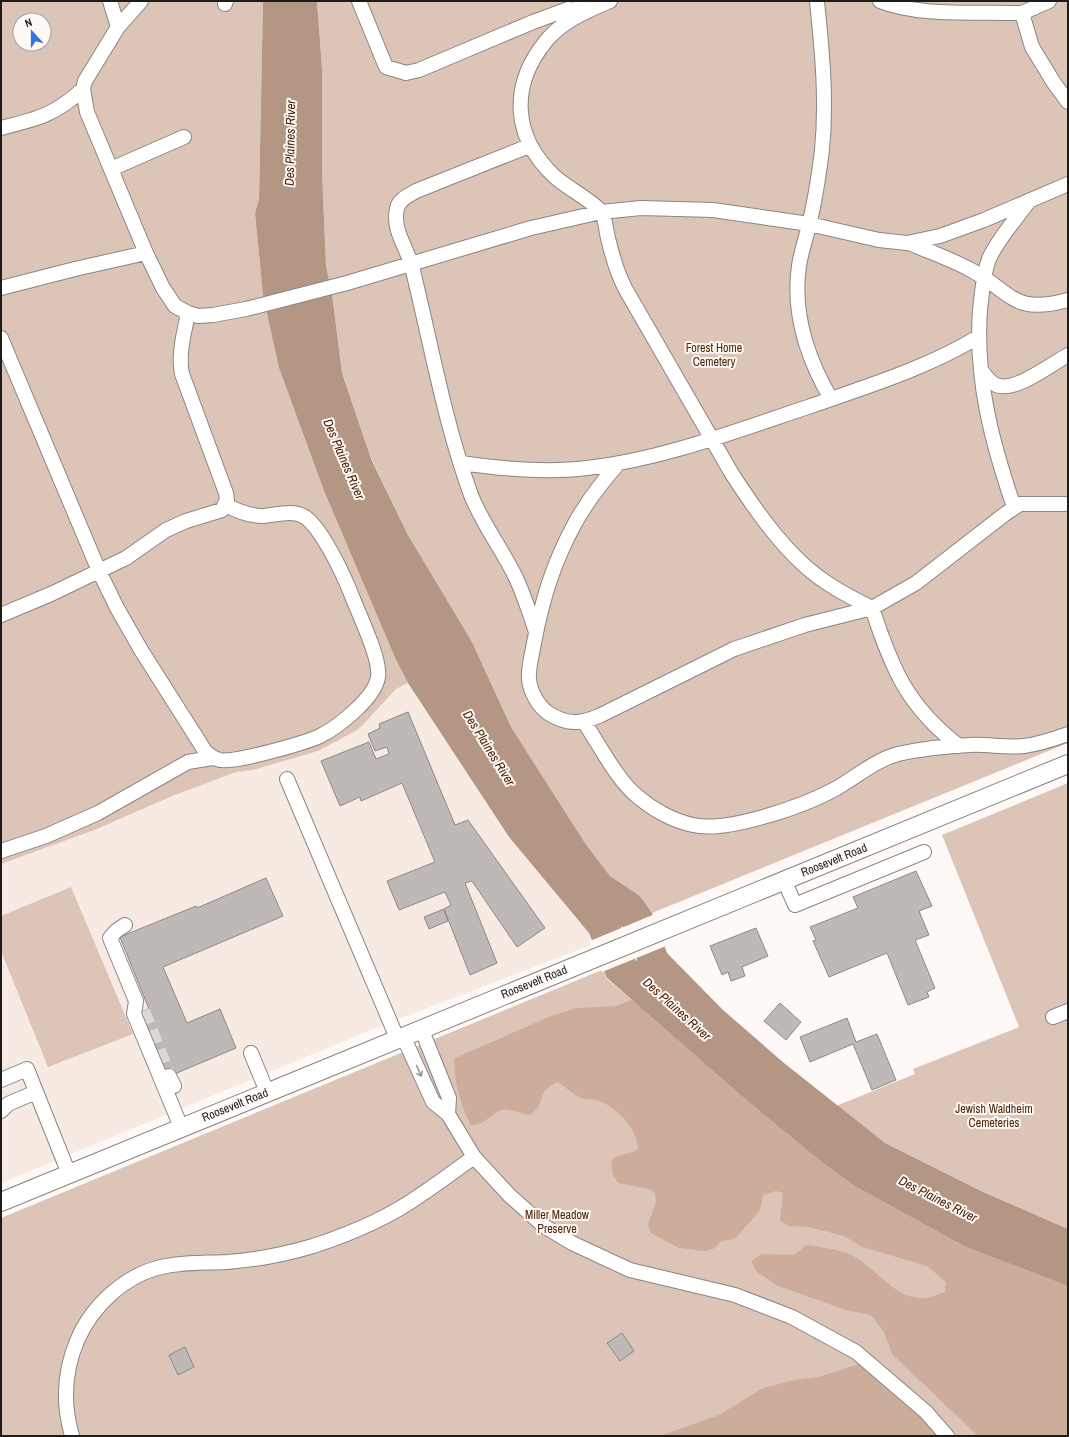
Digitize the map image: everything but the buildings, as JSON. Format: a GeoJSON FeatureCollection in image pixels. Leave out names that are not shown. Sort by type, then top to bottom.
{"type":"FeatureCollection","features":[{"type":"Feature","properties":{"kind":"main road","name":"Roosevelt Road"},"geometry":{"type":"LineString","coordinates":[[1,1202],[421,1028],[1068,764]]}},
{"type":"Feature","properties":{"kind":"lane"},"geometry":{"type":"LineString","coordinates":[[110,1],[118,27]]}},
{"type":"Feature","properties":{"kind":"lane"},"geometry":{"type":"LineString","coordinates":[[1,128],[41,118],[68,103],[83,89],[89,73],[118,27],[141,1]]}},
{"type":"Feature","properties":{"kind":"lane"},"geometry":{"type":"LineString","coordinates":[[359,1],[386,67],[406,73],[419,70],[533,22],[568,9],[610,1]]}},
{"type":"Feature","properties":{"kind":"lane"},"geometry":{"type":"LineString","coordinates":[[817,1],[824,74],[825,112],[822,151],[809,224],[799,267],[799,316],[811,360],[832,399]]}},
{"type":"Feature","properties":{"kind":"lane"},"geometry":{"type":"LineString","coordinates":[[880,1],[900,7],[923,10],[1022,13],[1049,1]]}},
{"type":"Feature","properties":{"kind":"lane"},"geometry":{"type":"LineString","coordinates":[[583,6],[570,20],[546,40],[524,81],[520,94],[520,108],[524,133],[530,146],[554,176],[601,212],[614,265],[621,280],[751,504],[792,554],[805,566],[838,590],[872,608],[888,656],[908,694],[932,723],[959,746]]}},
{"type":"Feature","properties":{"kind":"lane"},"geometry":{"type":"LineString","coordinates":[[1022,13],[1032,47],[1054,83],[1068,102]]}},
{"type":"Feature","properties":{"kind":"lane"},"geometry":{"type":"LineString","coordinates":[[83,89],[87,112],[146,253],[168,298],[175,306],[188,314],[213,315],[246,309],[347,283],[531,228],[601,212],[641,208],[713,210],[809,224],[879,240],[908,242],[940,236],[1030,201],[1068,184]]}},
{"type":"Feature","properties":{"kind":"lane"},"geometry":{"type":"LineString","coordinates":[[111,169],[184,137]]}},
{"type":"Feature","properties":{"kind":"lane"},"geometry":{"type":"LineString","coordinates":[[530,146],[416,191],[401,201],[397,208],[397,229],[411,264],[444,410],[461,462],[479,514],[516,578],[536,632]]}},
{"type":"Feature","properties":{"kind":"lane"},"geometry":{"type":"LineString","coordinates":[[1014,507],[995,451],[981,369],[978,336],[984,278],[992,254],[1030,201]]}},
{"type":"Feature","properties":{"kind":"lane"},"geometry":{"type":"LineString","coordinates":[[908,242],[959,264],[984,278],[1013,300],[1039,306],[1068,300]]}},
{"type":"Feature","properties":{"kind":"lane"},"geometry":{"type":"LineString","coordinates":[[1,288],[146,253]]}},
{"type":"Feature","properties":{"kind":"lane"},"geometry":{"type":"LineString","coordinates":[[1,615],[51,594],[126,558],[166,530],[186,521],[217,512],[226,505],[226,493],[182,374],[180,362],[181,351],[188,314]]}},
{"type":"Feature","properties":{"kind":"lane"},"geometry":{"type":"LineString","coordinates":[[461,462],[500,469],[538,470],[586,468],[618,464],[712,438],[872,385],[947,354],[978,336]]}},
{"type":"Feature","properties":{"kind":"lane"},"geometry":{"type":"LineString","coordinates":[[1,338],[99,571],[117,608],[141,650],[205,752],[212,758]]}},
{"type":"Feature","properties":{"kind":"lane"},"geometry":{"type":"LineString","coordinates":[[981,369],[990,382],[997,386],[1011,386],[1068,355]]}},
{"type":"Feature","properties":{"kind":"lane"},"geometry":{"type":"LineString","coordinates":[[618,464],[602,482],[562,547],[542,602],[536,632],[529,679],[531,689],[545,711],[557,719],[571,722],[584,722],[734,649],[805,625],[872,608],[916,583],[1014,507],[1029,503],[1068,504]]}},
{"type":"Feature","properties":{"kind":"lane"},"geometry":{"type":"LineString","coordinates":[[1052,504],[1068,513]]}},
{"type":"Feature","properties":{"kind":"lane"},"geometry":{"type":"LineString","coordinates":[[1,851],[46,836],[98,813],[188,762],[212,758],[231,761],[295,745],[320,736],[341,723],[361,704],[374,688],[378,677],[377,660],[344,578],[314,526],[304,516],[297,513],[262,516],[238,511],[226,505]]}},
{"type":"Feature","properties":{"kind":"lane"},"geometry":{"type":"LineString","coordinates":[[584,722],[626,785],[637,796],[674,819],[693,825],[706,826],[746,820],[813,799],[834,789],[883,760],[896,755],[959,746],[1024,746],[1040,743],[1068,734]]}},
{"type":"Feature","properties":{"kind":"lane"},"geometry":{"type":"LineString","coordinates":[[287,779],[400,1037],[433,1102],[448,1114],[474,1157],[510,1196],[544,1226],[572,1243],[630,1270],[722,1291],[765,1306],[792,1318],[856,1352],[926,1412],[947,1436]]}},
{"type":"Feature","properties":{"kind":"lane"},"geometry":{"type":"LineString","coordinates":[[784,880],[795,905],[924,852]]}},
{"type":"Feature","properties":{"kind":"lane"},"geometry":{"type":"LineString","coordinates":[[125,925],[116,931],[110,938],[139,1006],[134,1014],[181,1127]]}},
{"type":"Feature","properties":{"kind":"lane"},"geometry":{"type":"LineString","coordinates":[[1053,1017],[1068,1011]]}},
{"type":"Feature","properties":{"kind":"lane"},"geometry":{"type":"LineString","coordinates":[[421,1028],[448,1098],[448,1114]]}},
{"type":"Feature","properties":{"kind":"lane"},"geometry":{"type":"LineString","coordinates":[[251,1054],[267,1092]]}},
{"type":"Feature","properties":{"kind":"lane"},"geometry":{"type":"LineString","coordinates":[[1,1080],[26,1069],[69,1174]]}},
{"type":"Feature","properties":{"kind":"lane"},"geometry":{"type":"LineString","coordinates":[[1,1111],[10,1110],[37,1096]]}},
{"type":"Feature","properties":{"kind":"lane"},"geometry":{"type":"LineString","coordinates":[[72,1436],[66,1417],[66,1392],[73,1350],[82,1329],[96,1311],[110,1294],[126,1282],[144,1273],[164,1266],[185,1263],[227,1262],[268,1256],[304,1248],[336,1238],[364,1226],[422,1195],[474,1157]]}},
{"type":"Feature","properties":{"kind":"shaded area"},"geometry":{"type":"Polygon","coordinates":[[[408,683],[509,837],[589,933],[591,945],[381,1026],[1,1183],[1,864],[97,829],[170,797],[236,772],[253,770],[359,729],[396,689],[408,683]]]}},
{"type":"Feature","properties":{"kind":"shaded area"},"geometry":{"type":"Polygon","coordinates":[[[632,1000],[743,1097],[823,1163],[855,1186],[966,1247],[1068,1286],[1068,1436],[978,1436],[892,1354],[884,1332],[871,1315],[846,1310],[778,1286],[757,1272],[751,1261],[762,1254],[794,1255],[806,1245],[823,1247],[846,1253],[860,1260],[884,1281],[901,1293],[924,1298],[945,1292],[946,1282],[927,1266],[862,1247],[844,1236],[809,1227],[789,1226],[780,1220],[783,1193],[776,1191],[763,1195],[760,1210],[734,1239],[722,1241],[713,1249],[705,1251],[679,1248],[651,1233],[648,1224],[656,1203],[655,1193],[650,1189],[618,1183],[613,1175],[611,1161],[618,1156],[633,1152],[638,1148],[634,1134],[625,1120],[620,1114],[600,1101],[578,1097],[558,1082],[551,1085],[547,1089],[538,1107],[530,1115],[502,1110],[479,1124],[471,1125],[464,1111],[458,1093],[454,1065],[455,1058],[551,1016],[577,1008],[616,1006],[632,1000]]]}},
{"type":"Feature","properties":{"kind":"shaded area"},"geometry":{"type":"Polygon","coordinates":[[[859,1364],[917,1413],[936,1433],[936,1436],[660,1436],[719,1415],[763,1388],[794,1380],[819,1377],[859,1364]]]}},
{"type":"Feature","properties":{"kind":"green space"},"geometry":{"type":"Polygon","coordinates":[[[1,1],[263,1],[259,199],[255,213],[263,296],[279,368],[324,491],[396,660],[408,683],[396,689],[359,729],[318,751],[253,770],[236,772],[170,797],[97,829],[1,864],[1,1]]]}},
{"type":"Feature","properties":{"kind":"green space","name":"Forest Home Cemetery"},"geometry":{"type":"Polygon","coordinates":[[[317,1],[1068,1],[1068,743],[652,913],[640,896],[610,876],[585,843],[511,727],[472,642],[408,535],[372,460],[342,373],[332,294],[326,266],[322,171],[322,68],[317,1]]]}},
{"type":"Feature","properties":{"kind":"green space","name":"Jewish Waldheim Cemeteries"},"geometry":{"type":"Polygon","coordinates":[[[1068,783],[1068,1229],[983,1192],[885,1143],[836,1106],[915,1074],[913,1069],[1019,1027],[942,835],[1068,783]]]}},
{"type":"Feature","properties":{"kind":"green space"},"geometry":{"type":"Polygon","coordinates":[[[71,887],[133,1034],[48,1067],[1,951],[1,916],[71,887]]]}},
{"type":"Feature","properties":{"kind":"green space","name":"Miller Meadow Preserve"},"geometry":{"type":"Polygon","coordinates":[[[602,970],[604,971],[607,979],[632,1000],[966,1247],[1068,1286],[1068,1436],[1,1436],[1,1218],[602,970]]]}},
{"type":"Feature","properties":{"kind":"water","name":"Des Plaines River"},"geometry":{"type":"Polygon","coordinates":[[[263,1],[317,1],[322,68],[322,171],[326,266],[332,294],[342,373],[372,461],[408,535],[472,642],[511,727],[585,843],[610,876],[640,896],[652,913],[667,953],[723,1010],[784,1063],[885,1143],[983,1192],[1068,1229],[1068,1286],[966,1247],[855,1186],[823,1163],[743,1097],[607,978],[589,933],[509,837],[408,683],[396,660],[324,491],[279,368],[263,296],[255,213],[259,199],[263,1]],[[622,926],[621,928],[636,961],[637,960],[622,926]]]}},
{"type":"Feature","properties":{"kind":"pier"},"geometry":{"type":"Polygon","coordinates":[[[655,914],[666,946],[602,972],[590,941],[655,914]]]}},
{"type":"Feature","properties":{"kind":"tunnel"},"geometry":{"type":"LineString","coordinates":[[143,1011],[169,1076]]}}]}
